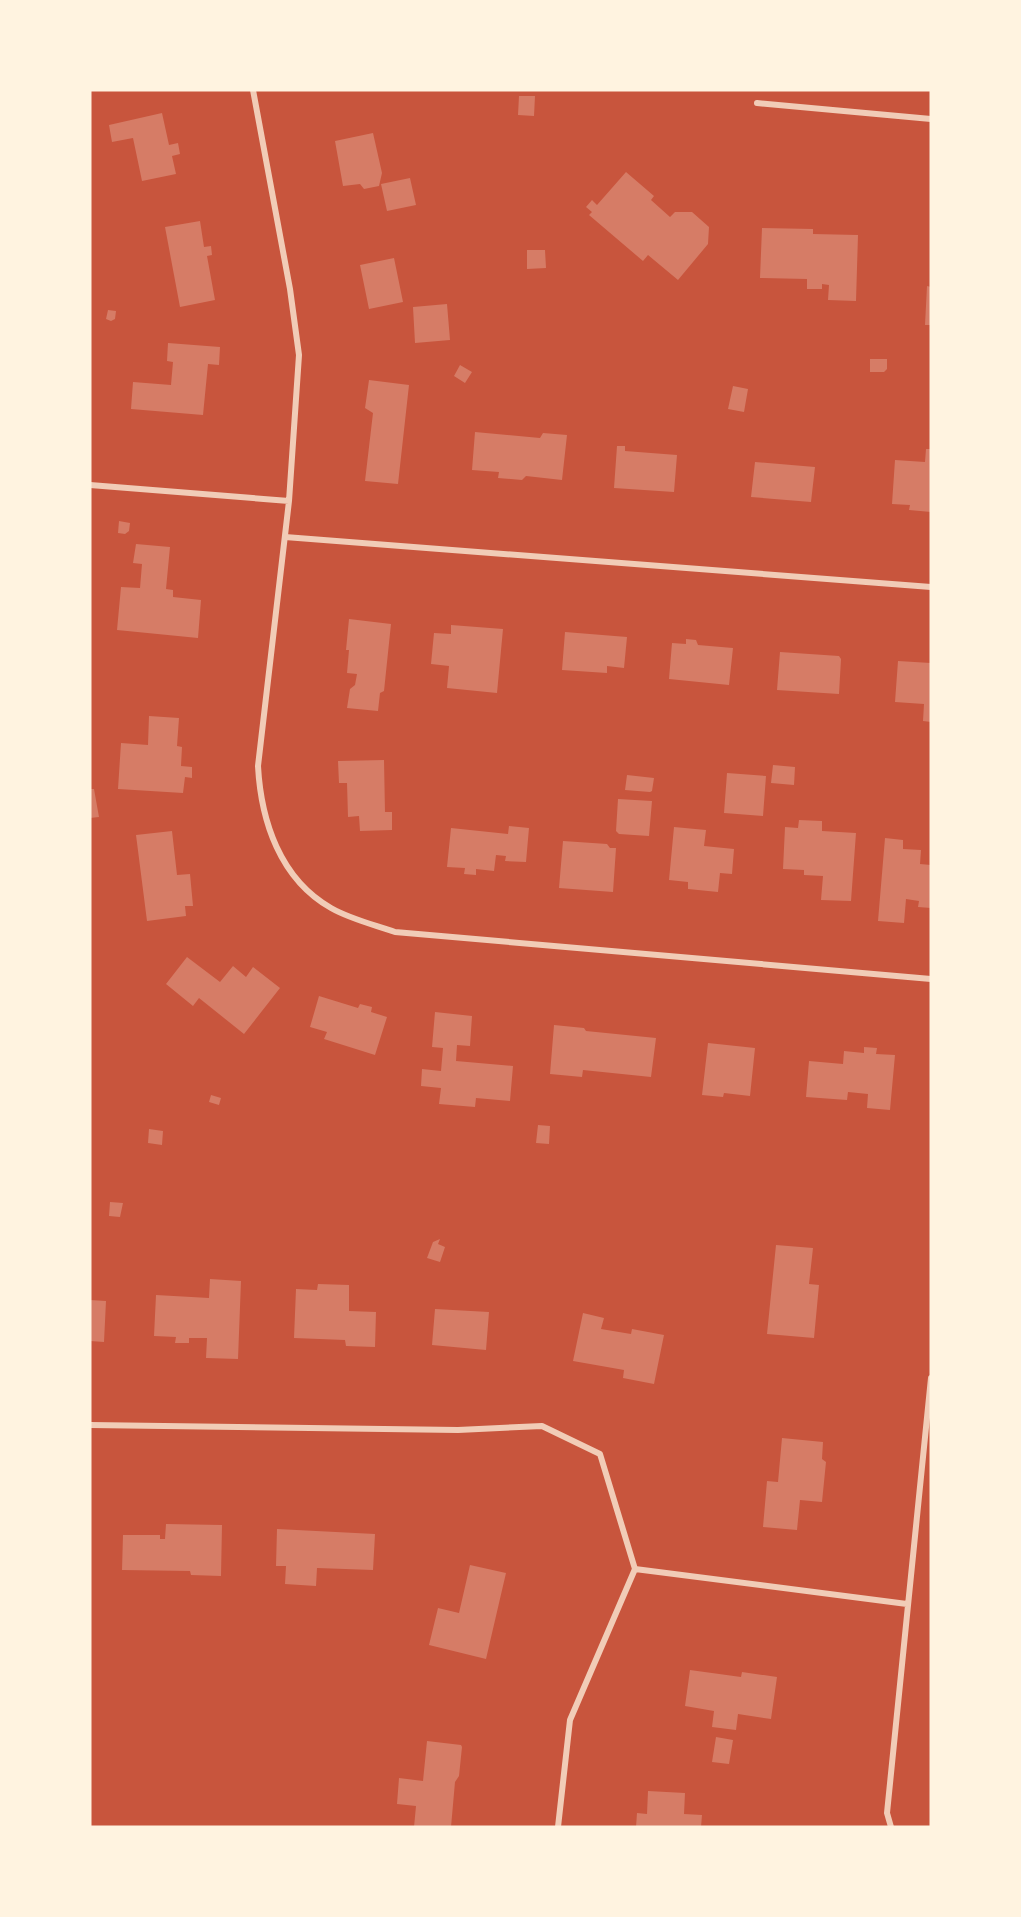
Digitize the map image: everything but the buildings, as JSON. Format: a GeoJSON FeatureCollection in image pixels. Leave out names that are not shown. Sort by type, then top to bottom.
{"type":"FeatureCollection","features":[{"type":"Feature","properties":{"kind":"street"},"geometry":{"type":"LineString","coordinates":[[253,90],[290,290],[299,355],[289,501],[258,766],[265,818],[274,842],[290,869],[309,891],[331,908],[395,932],[931,979]]}},
{"type":"Feature","properties":{"kind":"street"},"geometry":{"type":"LineString","coordinates":[[757,103],[931,119]]}},
{"type":"Feature","properties":{"kind":"street"},"geometry":{"type":"LineString","coordinates":[[90,484],[289,501]]}},
{"type":"Feature","properties":{"kind":"street"},"geometry":{"type":"LineString","coordinates":[[285,537],[931,587]]}},
{"type":"Feature","properties":{"kind":"street"},"geometry":{"type":"LineString","coordinates":[[891,1827],[887,1813],[931,1378]]}},
{"type":"Feature","properties":{"kind":"street"},"geometry":{"type":"LineString","coordinates":[[90,1425],[458,1430],[542,1426],[600,1454],[635,1569],[570,1720],[558,1827]]}},
{"type":"Feature","properties":{"kind":"street"},"geometry":{"type":"LineString","coordinates":[[635,1569],[907,1604]]}}]}
